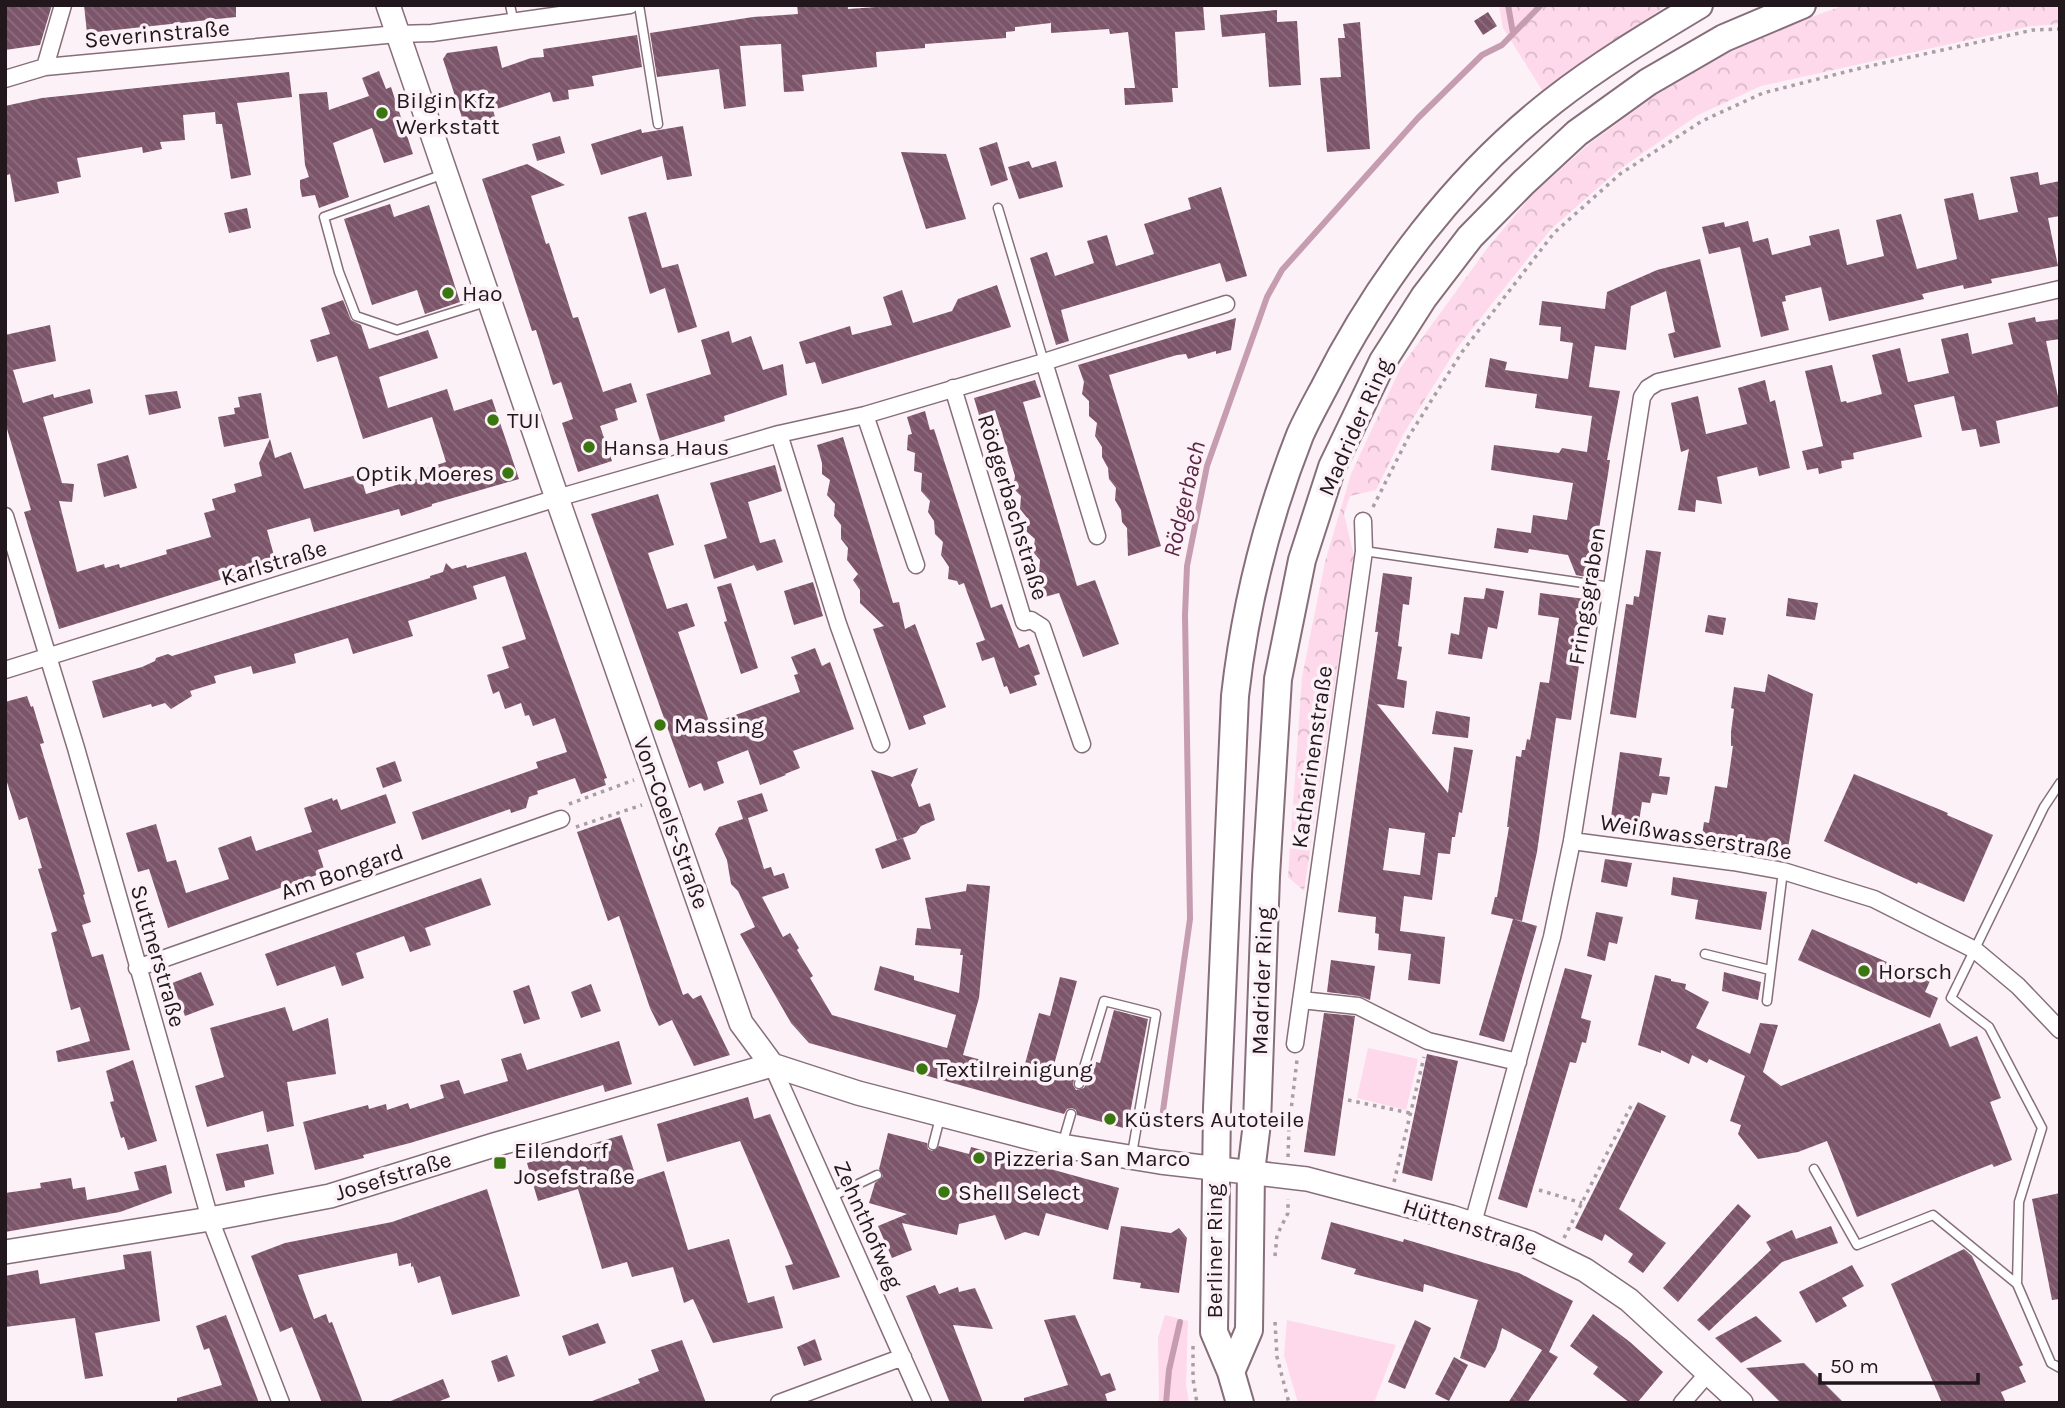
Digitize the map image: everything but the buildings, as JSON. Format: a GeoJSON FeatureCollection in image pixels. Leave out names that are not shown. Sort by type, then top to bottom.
{"type":"FeatureCollection","features":[{"type":"Feature","properties":{"kind":"main road","name":"Von-Coels-Straße"},"geometry":{"type":"LineString","coordinates":[[388,5],[741,1023],[772,1065]]}},
{"type":"Feature","properties":{"kind":"main road","name":"Madrider Ring"},"geometry":{"type":"LineString","coordinates":[[1233,1171],[1236,685],[1240,651],[1261,550],[1301,432],[1347,342],[1400,261],[1447,203],[1497,150],[1553,101],[1625,49],[1699,5]]}},
{"type":"Feature","properties":{"kind":"main road","name":"Madrider Ring"},"geometry":{"type":"LineString","coordinates":[[1233,1171],[1257,1123],[1266,876],[1278,679],[1301,560],[1332,467],[1382,361],[1424,297],[1470,237],[1577,133],[1648,82],[1724,38],[1802,5]]}},
{"type":"Feature","properties":{"kind":"main road"},"geometry":{"type":"LineString","coordinates":[[772,1065],[858,1093],[1062,1146],[1233,1171]]}},
{"type":"Feature","properties":{"kind":"main road","name":"Josefstraße"},"geometry":{"type":"LineString","coordinates":[[5,1252],[210,1219],[330,1196],[494,1145],[772,1065]]}},
{"type":"Feature","properties":{"kind":"main road","name":"Hüttenstraße"},"geometry":{"type":"LineString","coordinates":[[1233,1171],[1307,1179],[1473,1223],[1530,1243],[1585,1270],[1629,1300],[1741,1403]]}},
{"type":"Feature","properties":{"kind":"main road","name":"Berliner Ring"},"geometry":{"type":"LineString","coordinates":[[1231,1371],[1249,1330],[1233,1171]]}},
{"type":"Feature","properties":{"kind":"main road","name":"Berliner Ring"},"geometry":{"type":"LineString","coordinates":[[1233,1171],[1214,1332],[1231,1371],[1240,1403]]}},
{"type":"Feature","properties":{"kind":"street"},"geometry":{"type":"LineString","coordinates":[[45,67],[63,5]]}},
{"type":"Feature","properties":{"kind":"street","name":"Severinstraße"},"geometry":{"type":"LineString","coordinates":[[5,79],[45,67],[432,33],[630,5]]}},
{"type":"Feature","properties":{"kind":"street","name":"Fringsgraben"},"geometry":{"type":"LineString","coordinates":[[1473,1223],[1552,937],[1572,841],[1642,397],[1648,388],[1658,382],[2060,289]]}},
{"type":"Feature","properties":{"kind":"street"},"geometry":{"type":"LineString","coordinates":[[557,498],[779,434],[865,415],[1226,304]]}},
{"type":"Feature","properties":{"kind":"street"},"geometry":{"type":"LineString","coordinates":[[1044,362],[1097,536]]}},
{"type":"Feature","properties":{"kind":"street","name":"Rödgerbachstraße"},"geometry":{"type":"LineString","coordinates":[[953,388],[1024,622],[1031,621],[1042,627],[1082,744]]}},
{"type":"Feature","properties":{"kind":"street"},"geometry":{"type":"LineString","coordinates":[[865,415],[915,565]]}},
{"type":"Feature","properties":{"kind":"street"},"geometry":{"type":"LineString","coordinates":[[779,434],[838,624],[881,744]]}},
{"type":"Feature","properties":{"kind":"street","name":"Karlstraße"},"geometry":{"type":"LineString","coordinates":[[5,670],[557,498]]}},
{"type":"Feature","properties":{"kind":"street","name":"Suttnerstraße"},"geometry":{"type":"LineString","coordinates":[[5,516],[76,748],[210,1219],[281,1403]]}},
{"type":"Feature","properties":{"kind":"street","name":"Katharinenstraße"},"geometry":{"type":"LineString","coordinates":[[1295,1044],[1364,551],[1363,521]]}},
{"type":"Feature","properties":{"kind":"street","name":"Am Bongard"},"geometry":{"type":"LineString","coordinates":[[137,968],[561,819]]}},
{"type":"Feature","properties":{"kind":"street","name":"Weißwasserstraße"},"geometry":{"type":"LineString","coordinates":[[1572,841],[1783,871],[1874,899],[1975,950],[2018,986],[2060,1030]]}},
{"type":"Feature","properties":{"kind":"street"},"geometry":{"type":"LineString","coordinates":[[1301,1000],[1358,1006],[1428,1041],[1518,1062]]}},
{"type":"Feature","properties":{"kind":"street","name":"Zehnthofweg"},"geometry":{"type":"LineString","coordinates":[[772,1065],[923,1403]]}},
{"type":"Feature","properties":{"kind":"street"},"geometry":{"type":"LineString","coordinates":[[779,1403],[903,1357]]}},
{"type":"Feature","properties":{"kind":"street"},"geometry":{"type":"LineString","coordinates":[[1682,1403],[1709,1371]]}},
{"type":"Feature","properties":{"kind":"lane"},"geometry":{"type":"LineString","coordinates":[[509,5],[514,23]]}},
{"type":"Feature","properties":{"kind":"lane"},"geometry":{"type":"LineString","coordinates":[[639,5],[658,124]]}},
{"type":"Feature","properties":{"kind":"lane"},"geometry":{"type":"LineString","coordinates":[[445,173],[324,218],[339,272],[356,316],[397,330],[489,301]]}},
{"type":"Feature","properties":{"kind":"lane"},"geometry":{"type":"LineString","coordinates":[[998,208],[1044,362]]}},
{"type":"Feature","properties":{"kind":"lane"},"geometry":{"type":"LineString","coordinates":[[1364,551],[1611,587]]}},
{"type":"Feature","properties":{"kind":"lane"},"geometry":{"type":"LineString","coordinates":[[2060,783],[2044,807],[1951,999],[1989,1027],[2042,1128],[2019,1202],[2017,1284],[2051,1363],[2060,1368]]}},
{"type":"Feature","properties":{"kind":"lane"},"geometry":{"type":"LineString","coordinates":[[1767,1001],[1783,871]]}},
{"type":"Feature","properties":{"kind":"lane"},"geometry":{"type":"LineString","coordinates":[[1705,954],[1770,970]]}},
{"type":"Feature","properties":{"kind":"lane"},"geometry":{"type":"LineString","coordinates":[[1079,1084],[1104,1001],[1156,1014],[1132,1157]]}},
{"type":"Feature","properties":{"kind":"lane"},"geometry":{"type":"LineString","coordinates":[[1062,1146],[1071,1114]]}},
{"type":"Feature","properties":{"kind":"lane"},"geometry":{"type":"LineString","coordinates":[[933,1145],[941,1115]]}},
{"type":"Feature","properties":{"kind":"lane"},"geometry":{"type":"LineString","coordinates":[[1814,1169],[1857,1245],[1933,1215],[2017,1284]]}},
{"type":"Feature","properties":{"kind":"lane"},"geometry":{"type":"LineString","coordinates":[[831,1197],[877,1175]]}},
{"type":"Feature","properties":{"kind":"path"},"geometry":{"type":"LineString","coordinates":[[1363,521],[1378,501],[1409,436],[1462,352],[1554,233],[1620,174],[1702,121],[1763,93],[2033,30],[2060,29]]}},
{"type":"Feature","properties":{"kind":"path"},"geometry":{"type":"LineString","coordinates":[[653,773],[566,806],[561,819],[575,828],[662,798]]}},
{"type":"Feature","properties":{"kind":"path"},"geometry":{"type":"LineString","coordinates":[[1390,1201],[1428,1041]]}},
{"type":"Feature","properties":{"kind":"path"},"geometry":{"type":"LineString","coordinates":[[1289,1127],[1297,1054],[1295,1044]]}},
{"type":"Feature","properties":{"kind":"path"},"geometry":{"type":"LineString","coordinates":[[1348,1100],[1410,1113]]}},
{"type":"Feature","properties":{"kind":"path"},"geometry":{"type":"LineString","coordinates":[[1555,1255],[1631,1106]]}},
{"type":"Feature","properties":{"kind":"path"},"geometry":{"type":"LineString","coordinates":[[1539,1189],[1582,1203]]}},
{"type":"Feature","properties":{"kind":"path"},"geometry":{"type":"LineString","coordinates":[[1275,1262],[1277,1235]]}},
{"type":"Feature","properties":{"kind":"path"},"geometry":{"type":"LineString","coordinates":[[1274,1316],[1277,1357],[1289,1403]]}},
{"type":"Feature","properties":{"kind":"green space"},"geometry":{"type":"Polygon","coordinates":[[[1499,5],[1667,5],[1542,90],[1503,28],[1499,5]]]}},
{"type":"Feature","properties":{"kind":"green space"},"geometry":{"type":"Polygon","coordinates":[[[1845,5],[2060,5],[2060,24],[2031,26],[1761,86],[1698,115],[1617,171],[1551,229],[1457,348],[1404,433],[1376,490],[1350,496],[1344,514],[1354,556],[1304,891],[1288,877],[1302,677],[1325,562],[1351,474],[1401,367],[1489,246],[1533,194],[1589,144],[1656,95],[1730,52],[1795,23],[1845,5]]]}},
{"type":"Feature","properties":{"kind":"green space"},"geometry":{"type":"Polygon","coordinates":[[[1368,1048],[1418,1059],[1406,1110],[1357,1098],[1368,1048]]]}},
{"type":"Feature","properties":{"kind":"green space"},"geometry":{"type":"Polygon","coordinates":[[[1165,1315],[1188,1321],[1186,1385],[1189,1403],[1159,1403],[1158,1338],[1165,1315]]]}},
{"type":"Feature","properties":{"kind":"green space"},"geometry":{"type":"Polygon","coordinates":[[[1287,1320],[1396,1345],[1374,1403],[1298,1403],[1284,1355],[1287,1320]]]}},
{"type":"Feature","properties":{"kind":"waterway"},"geometry":{"type":"LineString","coordinates":[[1508,5],[1513,33]]}},
{"type":"Feature","properties":{"kind":"waterway","name":"Rödgerbach"},"geometry":{"type":"LineString","coordinates":[[1162,1118],[1190,919],[1185,615],[1187,566],[1207,466],[1267,297],[1282,270],[1418,118],[1482,55],[1502,45],[1541,5]]}},
{"type":"Feature","properties":{"kind":"waterway","name":"Rödgerbach"},"geometry":{"type":"LineString","coordinates":[[1166,1403],[1169,1370],[1180,1322]]}},
{"type":"Feature","properties":{"kind":"place","name":"Bilgin Kfz Werkstatt"},"geometry":{"type":"Point","coordinates":[382,113]}},
{"type":"Feature","properties":{"kind":"place","name":"Hao"},"geometry":{"type":"Point","coordinates":[448,293]}},
{"type":"Feature","properties":{"kind":"place","name":"TUI"},"geometry":{"type":"Point","coordinates":[493,420]}},
{"type":"Feature","properties":{"kind":"place","name":"Hansa Haus"},"geometry":{"type":"Point","coordinates":[589,447]}},
{"type":"Feature","properties":{"kind":"place","name":"Optik Moeres"},"geometry":{"type":"Point","coordinates":[508,473]}},
{"type":"Feature","properties":{"kind":"place","name":"Massing"},"geometry":{"type":"Point","coordinates":[660,725]}},
{"type":"Feature","properties":{"kind":"place","name":"Horsch"},"geometry":{"type":"Point","coordinates":[1864,971]}},
{"type":"Feature","properties":{"kind":"place","name":"Textilreinigung"},"geometry":{"type":"Point","coordinates":[922,1069]}},
{"type":"Feature","properties":{"kind":"place","name":"Küsters Autoteile"},"geometry":{"type":"Point","coordinates":[1110,1119]}},
{"type":"Feature","properties":{"kind":"place","name":"Pizzeria San Marco"},"geometry":{"type":"Point","coordinates":[979,1158]}},
{"type":"Feature","properties":{"kind":"place","name":"Eilendorf Josefstraße"},"geometry":{"type":"Point","coordinates":[500,1163]}},
{"type":"Feature","properties":{"kind":"place","name":"Shell Select"},"geometry":{"type":"Point","coordinates":[944,1192]}}]}
